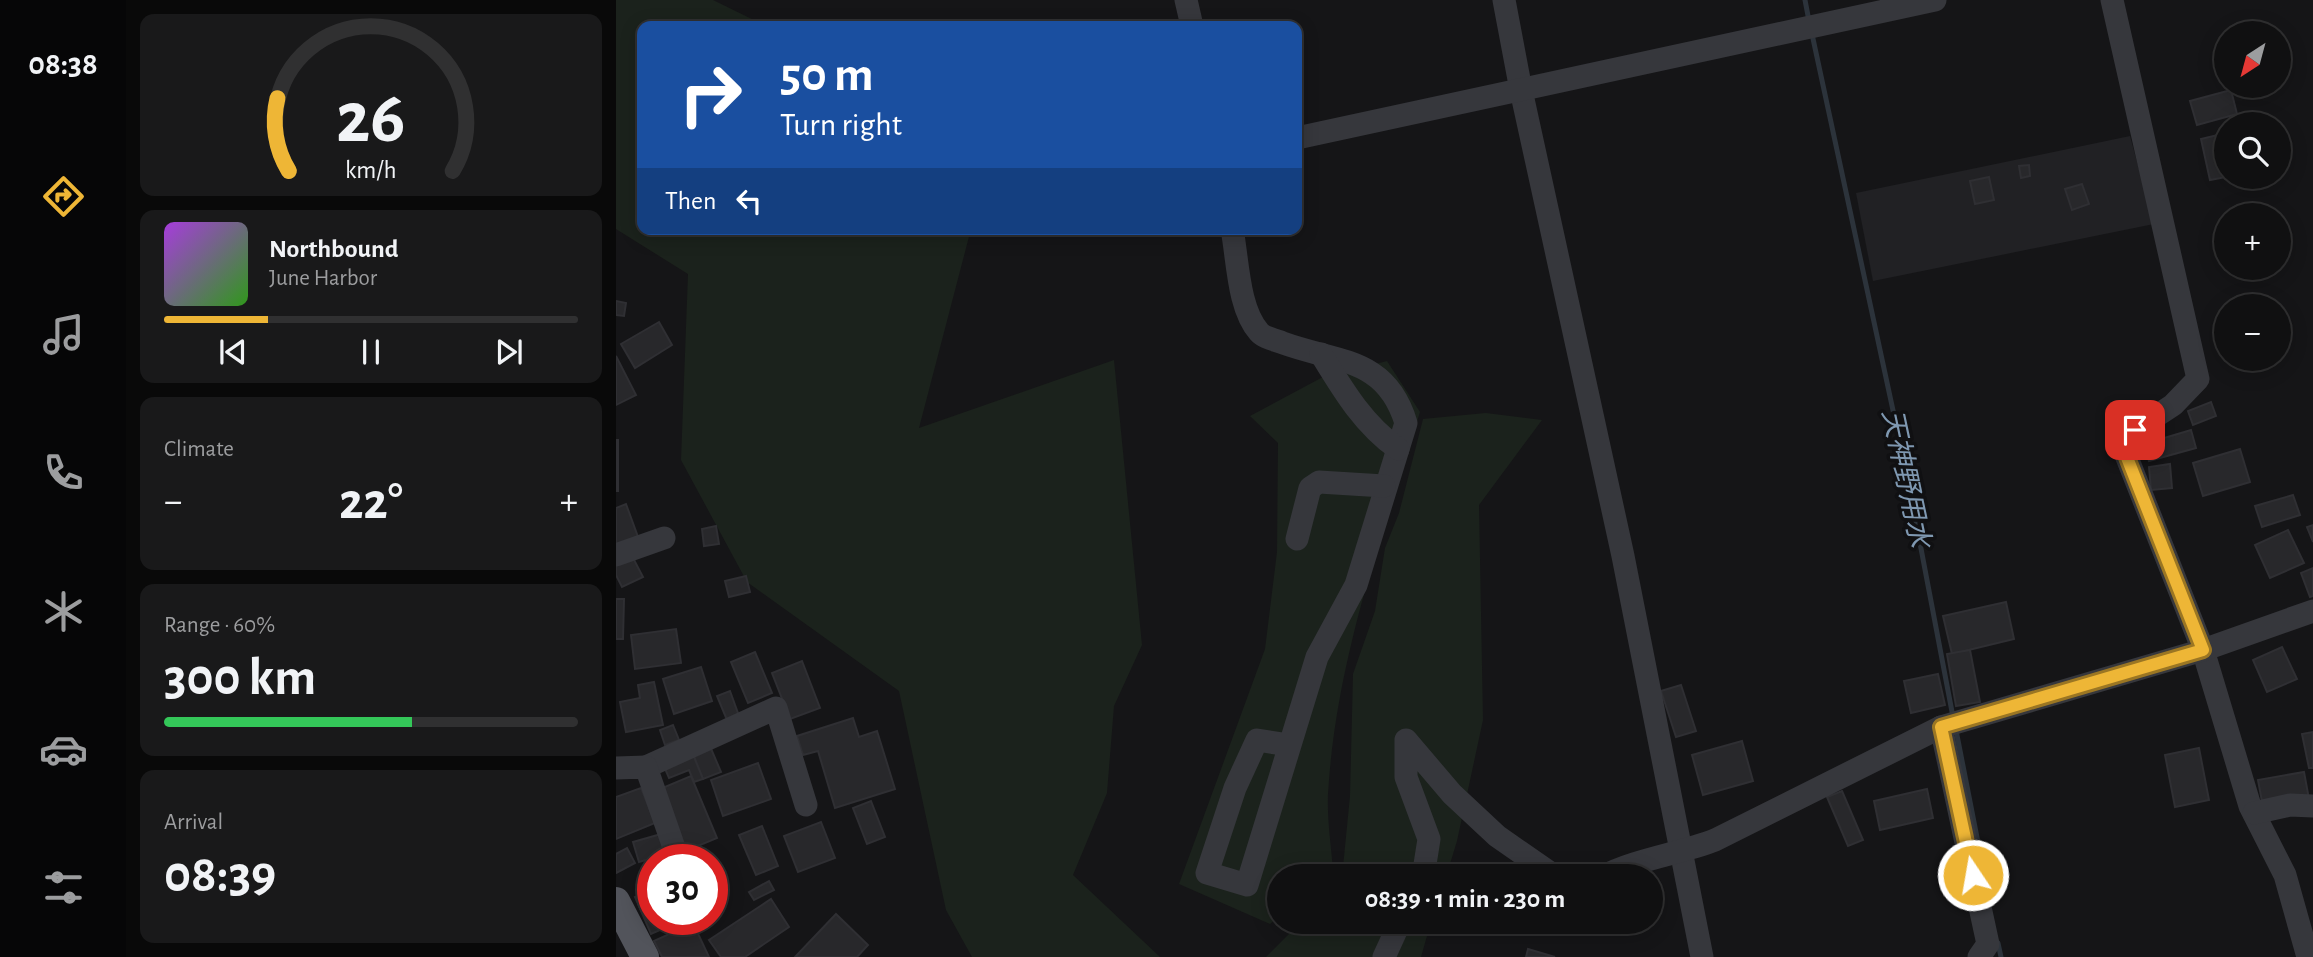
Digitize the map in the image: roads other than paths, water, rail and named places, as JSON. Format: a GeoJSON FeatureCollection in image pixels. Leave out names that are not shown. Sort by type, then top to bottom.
{"type":"FeatureCollection","features":[{"type":"Feature","properties":{"kind":"main road"},"geometry":{"type":"LineString","coordinates":[[616,901],[645,957]]}},
{"type":"Feature","properties":{"kind":"street"},"geometry":{"type":"LineString","coordinates":[[1186,0],[1191,21]]}},
{"type":"Feature","properties":{"kind":"street"},"geometry":{"type":"LineString","coordinates":[[1504,0],[1521,90],[1623,556],[1702,957]]}},
{"type":"Feature","properties":{"kind":"street"},"geometry":{"type":"LineString","coordinates":[[1302,137],[1934,0]]}},
{"type":"Feature","properties":{"kind":"street"},"geometry":{"type":"LineString","coordinates":[[2112,0],[2198,379],[2173,405],[2135,430],[2126,455],[2203,650],[2254,813],[2285,875],[2308,957]]}},
{"type":"Feature","properties":{"kind":"street"},"geometry":{"type":"LineString","coordinates":[[1234,235],[1248,316],[1261,335],[1344,360],[1385,381],[1400,403],[1406,423],[1384,485],[1356,585],[1317,657],[1247,884],[1207,873],[1236,788],[1256,740],[1289,745]]}},
{"type":"Feature","properties":{"kind":"street"},"geometry":{"type":"LineString","coordinates":[[1321,354],[1376,433],[1398,449]]}},
{"type":"Feature","properties":{"kind":"street"},"geometry":{"type":"LineString","coordinates":[[1297,539],[1310,488],[1319,482],[1384,485]]}},
{"type":"Feature","properties":{"kind":"street"},"geometry":{"type":"LineString","coordinates":[[616,555],[664,538]]}},
{"type":"Feature","properties":{"kind":"street"},"geometry":{"type":"LineString","coordinates":[[1638,864],[1681,853],[1715,839],[1941,727],[2203,650],[2313,611]]}},
{"type":"Feature","properties":{"kind":"street"},"geometry":{"type":"LineString","coordinates":[[616,768],[646,767],[776,708],[806,805]]}},
{"type":"Feature","properties":{"kind":"street"},"geometry":{"type":"LineString","coordinates":[[1941,727],[1988,944],[1979,957]]}},
{"type":"Feature","properties":{"kind":"street"},"geometry":{"type":"LineString","coordinates":[[1425,864],[1429,839],[1406,777],[1406,740],[1452,794],[1497,836],[1537,864]]}},
{"type":"Feature","properties":{"kind":"street"},"geometry":{"type":"LineString","coordinates":[[646,767],[673,844]]}},
{"type":"Feature","properties":{"kind":"street"},"geometry":{"type":"LineString","coordinates":[[2254,813],[2290,805],[2313,806]]}},
{"type":"Feature","properties":{"kind":"street"},"geometry":{"type":"LineString","coordinates":[[1384,957],[1395,934]]}},
{"type":"Feature","properties":{"kind":"waterway","name":"天神野用水"},"geometry":{"type":"LineString","coordinates":[[1805,0],[1809,21]]}},
{"type":"Feature","properties":{"kind":"waterway","name":"天神野用水"},"geometry":{"type":"LineString","coordinates":[[1812,34],[1908,480],[1953,717]]}},
{"type":"Feature","properties":{"kind":"waterway","name":"天神野用水"},"geometry":{"type":"LineString","coordinates":[[1956,730],[1983,868]]}},
{"type":"Feature","properties":{"kind":"waterway","name":"天神野用水"},"geometry":{"type":"LineString","coordinates":[[1998,943],[2001,957]]}}]}
